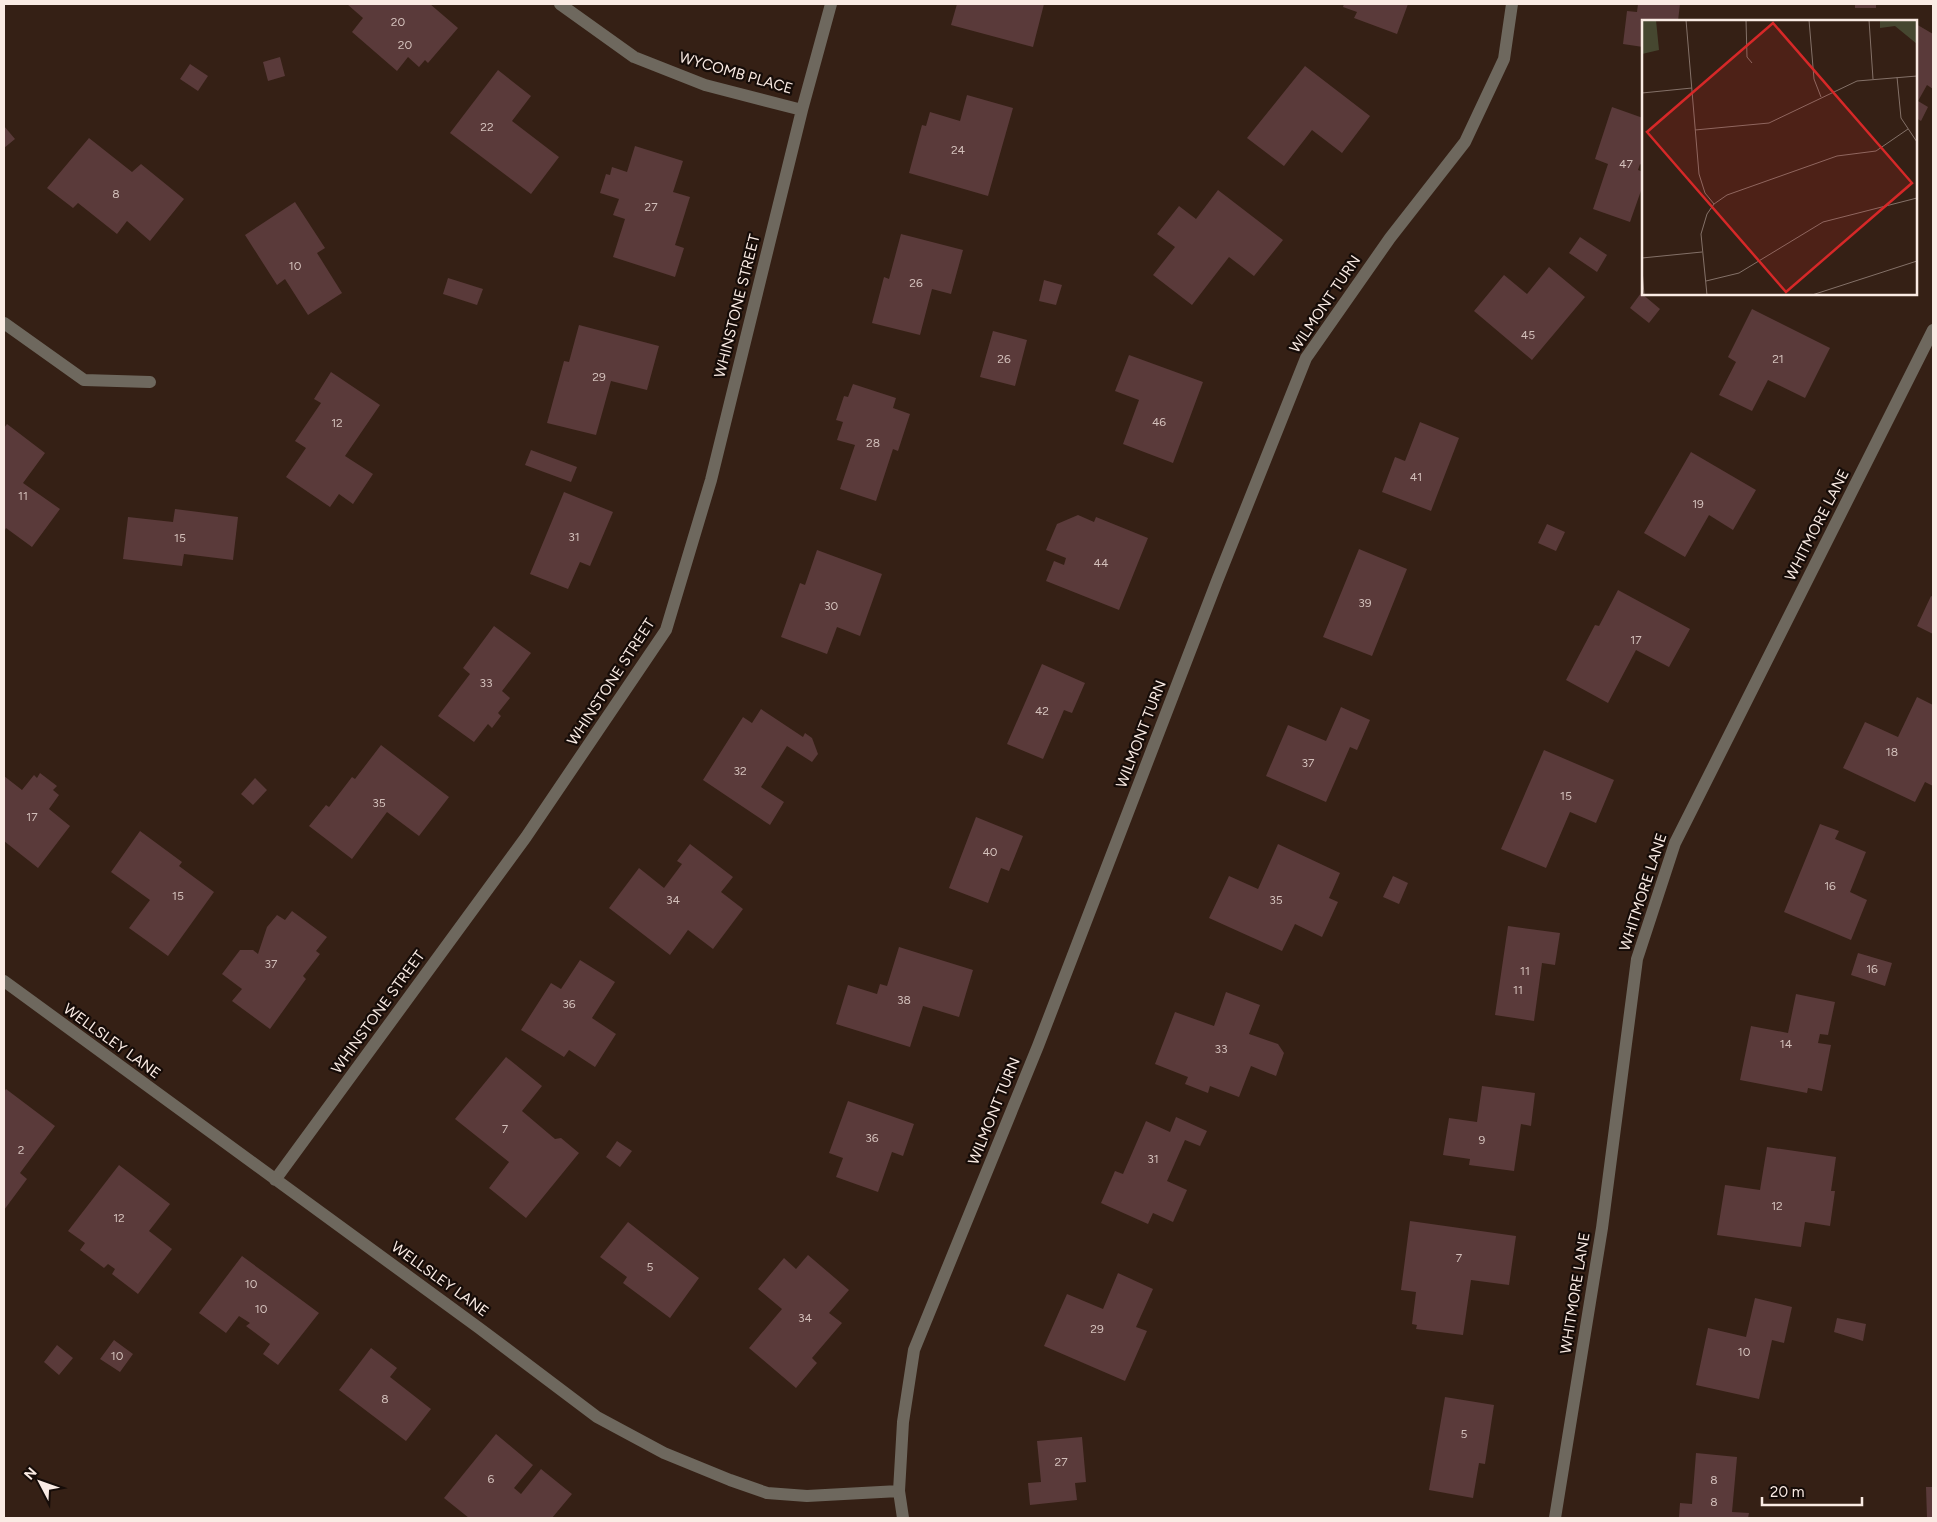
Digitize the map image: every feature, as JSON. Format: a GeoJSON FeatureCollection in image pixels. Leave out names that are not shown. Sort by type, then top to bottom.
{"type":"FeatureCollection","features":[{"type":"Feature","properties":{"kind":"street","name":"WYCOMB PLACE"},"geometry":{"type":"LineString","coordinates":[[560,4],[634,57],[705,85],[802,110]]}},
{"type":"Feature","properties":{"kind":"street","name":"WHINSTONE STREET"},"geometry":{"type":"LineString","coordinates":[[275,1180],[526,837],[666,630],[711,480],[802,110],[831,4]]}},
{"type":"Feature","properties":{"kind":"street","name":"WILMONT TURN"},"geometry":{"type":"LineString","coordinates":[[903,1518],[899,1491],[903,1422],[914,1350],[1038,1046],[1213,590],[1306,358],[1390,238],[1465,142],[1504,59],[1512,4]]}},
{"type":"Feature","properties":{"kind":"street"},"geometry":{"type":"LineString","coordinates":[[4,323],[84,380],[150,382]]}},
{"type":"Feature","properties":{"kind":"street","name":"WHITMORE LANE"},"geometry":{"type":"LineString","coordinates":[[1555,1518],[1602,1228],[1637,959],[1675,843],[1933,330]]}},
{"type":"Feature","properties":{"kind":"street","name":"WELLSLEY LANE"},"geometry":{"type":"LineString","coordinates":[[4,981],[480,1328],[597,1417],[664,1453],[767,1493],[807,1496],[899,1491]]}},
{"type":"Feature","properties":{"kind":"building"},"geometry":{"type":"Polygon","coordinates":[[[347,4],[430,4],[458,28],[428,63],[425,60],[419,67],[408,57],[397,71],[352,32],[363,18],[347,4]]]}},
{"type":"Feature","properties":{"kind":"building"},"geometry":{"type":"Polygon","coordinates":[[[957,4],[1044,4],[1033,47],[951,25],[957,4]]]}},
{"type":"Feature","properties":{"kind":"building"},"geometry":{"type":"Polygon","coordinates":[[[1344,4],[1408,4],[1397,34],[1354,18],[1357,12],[1343,7],[1344,4]]]}},
{"type":"Feature","properties":{"kind":"building"},"geometry":{"type":"Polygon","coordinates":[[[1638,4],[1680,4],[1678,20],[1642,20],[1642,47],[1623,44],[1627,11],[1637,12],[1638,4]]]}},
{"type":"Feature","properties":{"kind":"building"},"geometry":{"type":"Polygon","coordinates":[[[1855,4],[1876,4],[1876,8],[1855,8],[1855,4]]]}},
{"type":"Feature","properties":{"kind":"building"},"geometry":{"type":"Polygon","coordinates":[[[1917,25],[1933,34],[1933,89],[1927,85],[1918,101],[1928,107],[1921,121],[1917,119],[1917,25]]]}},
{"type":"Feature","properties":{"kind":"building"},"geometry":{"type":"Polygon","coordinates":[[[280,57],[285,76],[268,81],[263,62],[280,57]]]}},
{"type":"Feature","properties":{"kind":"building"},"geometry":{"type":"Polygon","coordinates":[[[190,64],[208,76],[198,91],[180,79],[190,64]]]}},
{"type":"Feature","properties":{"kind":"building"},"geometry":{"type":"Polygon","coordinates":[[[1305,66],[1370,116],[1342,153],[1312,130],[1284,166],[1247,138],[1305,66]]]}},
{"type":"Feature","properties":{"kind":"building"},"geometry":{"type":"Polygon","coordinates":[[[498,70],[531,96],[512,121],[559,157],[531,194],[450,133],[498,70]]]}},
{"type":"Feature","properties":{"kind":"building"},"geometry":{"type":"Polygon","coordinates":[[[967,95],[1013,108],[988,196],[909,173],[922,125],[926,126],[930,112],[960,121],[967,95]]]}},
{"type":"Feature","properties":{"kind":"building"},"geometry":{"type":"Polygon","coordinates":[[[1612,107],[1642,118],[1642,165],[1640,164],[1638,170],[1642,172],[1642,188],[1630,222],[1593,209],[1608,164],[1595,159],[1612,107]]]}},
{"type":"Feature","properties":{"kind":"building"},"geometry":{"type":"Polygon","coordinates":[[[4,126],[15,139],[4,148],[4,126]]]}},
{"type":"Feature","properties":{"kind":"building"},"geometry":{"type":"Polygon","coordinates":[[[89,138],[132,172],[141,164],[184,199],[150,241],[127,221],[117,234],[78,203],[73,208],[47,188],[89,138]]]}},
{"type":"Feature","properties":{"kind":"building"},"geometry":{"type":"Polygon","coordinates":[[[635,146],[683,161],[673,192],[690,197],[675,245],[684,248],[675,277],[613,257],[625,219],[613,215],[619,199],[600,193],[606,174],[610,175],[612,167],[627,172],[635,146]]]}},
{"type":"Feature","properties":{"kind":"building"},"geometry":{"type":"Polygon","coordinates":[[[1218,190],[1283,240],[1254,276],[1229,257],[1192,305],[1153,275],[1175,247],[1157,234],[1179,206],[1196,219],[1218,190]]]}},
{"type":"Feature","properties":{"kind":"building"},"geometry":{"type":"Polygon","coordinates":[[[295,202],[325,248],[317,253],[342,293],[308,315],[285,279],[277,285],[245,235],[295,202]]]}},
{"type":"Feature","properties":{"kind":"building"},"geometry":{"type":"Polygon","coordinates":[[[901,234],[963,250],[951,294],[932,289],[920,335],[872,323],[884,277],[889,279],[901,234]]]}},
{"type":"Feature","properties":{"kind":"building"},"geometry":{"type":"Polygon","coordinates":[[[1580,237],[1607,255],[1597,272],[1569,253],[1580,237]]]}},
{"type":"Feature","properties":{"kind":"building"},"geometry":{"type":"Polygon","coordinates":[[[1549,267],[1585,297],[1532,360],[1474,311],[1504,275],[1527,294],[1549,267]]]}},
{"type":"Feature","properties":{"kind":"building"},"geometry":{"type":"Polygon","coordinates":[[[448,278],[483,289],[477,305],[443,294],[448,278]]]}},
{"type":"Feature","properties":{"kind":"building"},"geometry":{"type":"Polygon","coordinates":[[[1044,280],[1062,285],[1056,305],[1039,301],[1044,280]]]}},
{"type":"Feature","properties":{"kind":"building"},"geometry":{"type":"Polygon","coordinates":[[[1641,293],[1660,309],[1649,323],[1630,308],[1641,293]]]}},
{"type":"Feature","properties":{"kind":"building"},"geometry":{"type":"Polygon","coordinates":[[[1752,309],[1830,348],[1805,398],[1768,380],[1752,411],[1719,395],[1736,362],[1728,357],[1752,309]]]}},
{"type":"Feature","properties":{"kind":"building"},"geometry":{"type":"Polygon","coordinates":[[[579,325],[659,346],[647,390],[611,381],[596,435],[547,423],[564,361],[569,362],[579,325]]]}},
{"type":"Feature","properties":{"kind":"building"},"geometry":{"type":"Polygon","coordinates":[[[993,331],[1027,340],[1015,386],[980,377],[993,331]]]}},
{"type":"Feature","properties":{"kind":"building"},"geometry":{"type":"Polygon","coordinates":[[[1129,355],[1203,382],[1173,463],[1123,444],[1139,400],[1115,391],[1129,355]]]}},
{"type":"Feature","properties":{"kind":"building"},"geometry":{"type":"Polygon","coordinates":[[[331,372],[380,405],[345,456],[373,474],[353,504],[339,494],[330,507],[286,477],[306,448],[295,441],[321,403],[314,399],[331,372]]]}},
{"type":"Feature","properties":{"kind":"building"},"geometry":{"type":"Polygon","coordinates":[[[853,384],[896,398],[893,408],[910,414],[898,451],[893,449],[876,501],[840,489],[855,445],[837,440],[843,422],[836,420],[844,396],[848,397],[853,384]]]}},
{"type":"Feature","properties":{"kind":"building"},"geometry":{"type":"Polygon","coordinates":[[[1420,422],[1459,438],[1431,511],[1382,492],[1395,457],[1405,461],[1420,422]]]}},
{"type":"Feature","properties":{"kind":"building"},"geometry":{"type":"Polygon","coordinates":[[[7,424],[45,453],[23,483],[60,509],[32,547],[6,528],[4,532],[4,428],[7,424]]]}},
{"type":"Feature","properties":{"kind":"building"},"geometry":{"type":"Polygon","coordinates":[[[531,450],[577,467],[571,482],[525,465],[531,450]]]}},
{"type":"Feature","properties":{"kind":"building"},"geometry":{"type":"Polygon","coordinates":[[[1691,452],[1756,490],[1733,530],[1709,515],[1685,557],[1644,533],[1691,452]]]}},
{"type":"Feature","properties":{"kind":"building"},"geometry":{"type":"Polygon","coordinates":[[[564,492],[613,512],[590,566],[580,562],[568,589],[530,574],[564,492]]]}},
{"type":"Feature","properties":{"kind":"building"},"geometry":{"type":"Polygon","coordinates":[[[175,509],[238,517],[233,560],[184,554],[182,566],[123,559],[128,517],[173,522],[175,509]]]}},
{"type":"Feature","properties":{"kind":"building"},"geometry":{"type":"Polygon","coordinates":[[[1078,515],[1094,522],[1096,517],[1148,538],[1119,610],[1046,581],[1054,561],[1064,565],[1066,558],[1046,550],[1057,524],[1078,515]]]}},
{"type":"Feature","properties":{"kind":"building"},"geometry":{"type":"Polygon","coordinates":[[[1547,524],[1565,532],[1556,551],[1538,543],[1547,524]]]}},
{"type":"Feature","properties":{"kind":"building"},"geometry":{"type":"Polygon","coordinates":[[[1359,549],[1407,569],[1372,656],[1323,637],[1359,549]]]}},
{"type":"Feature","properties":{"kind":"building"},"geometry":{"type":"Polygon","coordinates":[[[817,550],[882,574],[860,636],[837,627],[827,654],[781,637],[800,583],[805,585],[817,550]]]}},
{"type":"Feature","properties":{"kind":"building"},"geometry":{"type":"Polygon","coordinates":[[[1618,590],[1690,629],[1669,667],[1636,650],[1608,703],[1566,680],[1595,625],[1599,626],[1618,590]]]}},
{"type":"Feature","properties":{"kind":"building"},"geometry":{"type":"Polygon","coordinates":[[[1931,596],[1933,597],[1933,634],[1917,626],[1931,596]]]}},
{"type":"Feature","properties":{"kind":"building"},"geometry":{"type":"Polygon","coordinates":[[[494,626],[531,653],[502,691],[510,698],[498,713],[501,716],[492,728],[488,724],[474,742],[438,716],[470,674],[463,668],[494,626]]]}},
{"type":"Feature","properties":{"kind":"building"},"geometry":{"type":"Polygon","coordinates":[[[1042,664],[1085,683],[1072,713],[1064,710],[1043,759],[1007,744],[1042,664]]]}},
{"type":"Feature","properties":{"kind":"building"},"geometry":{"type":"Polygon","coordinates":[[[1917,697],[1933,705],[1933,786],[1925,782],[1915,802],[1843,768],[1865,722],[1898,737],[1917,697]]]}},
{"type":"Feature","properties":{"kind":"building"},"geometry":{"type":"Polygon","coordinates":[[[1341,707],[1370,720],[1357,750],[1350,747],[1326,802],[1266,776],[1288,725],[1326,741],[1341,707]]]}},
{"type":"Feature","properties":{"kind":"building"},"geometry":{"type":"Polygon","coordinates":[[[761,709],[803,737],[805,733],[812,738],[818,754],[812,762],[787,746],[761,787],[784,802],[770,825],[703,780],[743,717],[752,723],[761,709]]]}},
{"type":"Feature","properties":{"kind":"building"},"geometry":{"type":"Polygon","coordinates":[[[381,745],[449,797],[419,836],[387,812],[352,859],[309,826],[326,805],[329,807],[352,777],[355,779],[381,745]]]}},
{"type":"Feature","properties":{"kind":"building"},"geometry":{"type":"Polygon","coordinates":[[[1544,750],[1614,780],[1596,823],[1570,812],[1546,868],[1501,849],[1544,750]]]}},
{"type":"Feature","properties":{"kind":"building"},"geometry":{"type":"Polygon","coordinates":[[[40,773],[57,786],[53,790],[59,795],[49,809],[70,826],[38,868],[4,841],[4,776],[22,790],[34,775],[37,778],[40,773]]]}},
{"type":"Feature","properties":{"kind":"building"},"geometry":{"type":"Polygon","coordinates":[[[255,778],[267,790],[253,805],[241,794],[255,778]]]}},
{"type":"Feature","properties":{"kind":"building"},"geometry":{"type":"Polygon","coordinates":[[[976,817],[1023,836],[1009,871],[1001,868],[988,903],[949,888],[976,817]]]}},
{"type":"Feature","properties":{"kind":"building"},"geometry":{"type":"Polygon","coordinates":[[[1820,824],[1839,831],[1835,839],[1866,852],[1850,892],[1867,900],[1851,940],[1784,912],[1820,824]]]}},
{"type":"Feature","properties":{"kind":"building"},"geometry":{"type":"Polygon","coordinates":[[[140,831],[182,862],[179,866],[214,892],[168,956],[129,928],[150,900],[111,872],[140,831]]]}},
{"type":"Feature","properties":{"kind":"building"},"geometry":{"type":"Polygon","coordinates":[[[690,844],[733,877],[721,892],[743,909],[713,949],[688,930],[670,955],[609,908],[639,868],[664,888],[682,864],[677,861],[690,844]]]}},
{"type":"Feature","properties":{"kind":"building"},"geometry":{"type":"Polygon","coordinates":[[[1278,844],[1340,873],[1329,898],[1338,902],[1322,937],[1295,924],[1282,951],[1209,918],[1229,876],[1258,889],[1278,844]]]}},
{"type":"Feature","properties":{"kind":"building"},"geometry":{"type":"Polygon","coordinates":[[[1393,876],[1408,883],[1399,904],[1383,897],[1393,876]]]}},
{"type":"Feature","properties":{"kind":"building"},"geometry":{"type":"Polygon","coordinates":[[[292,911],[327,937],[316,951],[320,954],[303,976],[306,979],[270,1029],[232,1001],[242,989],[222,974],[240,950],[253,950],[258,954],[267,927],[277,915],[285,920],[292,911]]]}},
{"type":"Feature","properties":{"kind":"building"},"geometry":{"type":"Polygon","coordinates":[[[1508,926],[1560,933],[1555,965],[1542,963],[1534,1021],[1495,1015],[1508,926]]]}},
{"type":"Feature","properties":{"kind":"building"},"geometry":{"type":"Polygon","coordinates":[[[899,947],[973,970],[959,1017],[923,1006],[910,1047],[836,1024],[848,985],[877,994],[880,984],[887,986],[899,947]]]}},
{"type":"Feature","properties":{"kind":"building"},"geometry":{"type":"Polygon","coordinates":[[[1858,953],[1892,963],[1885,986],[1851,975],[1858,953]]]}},
{"type":"Feature","properties":{"kind":"building"},"geometry":{"type":"Polygon","coordinates":[[[580,960],[615,982],[592,1018],[616,1034],[595,1067],[569,1050],[564,1057],[521,1030],[551,983],[561,989],[580,960]]]}},
{"type":"Feature","properties":{"kind":"building"},"geometry":{"type":"Polygon","coordinates":[[[1226,992],[1260,1005],[1249,1034],[1278,1044],[1284,1053],[1276,1076],[1251,1066],[1239,1097],[1210,1086],[1208,1093],[1185,1084],[1188,1077],[1155,1064],[1175,1012],[1214,1026],[1226,992]]]}},
{"type":"Feature","properties":{"kind":"building"},"geometry":{"type":"Polygon","coordinates":[[[1796,994],[1835,1002],[1828,1035],[1820,1034],[1818,1043],[1831,1045],[1822,1091],[1808,1088],[1807,1093],[1740,1080],[1751,1026],[1788,1033],[1796,994]]]}},
{"type":"Feature","properties":{"kind":"building"},"geometry":{"type":"Polygon","coordinates":[[[506,1057],[542,1086],[522,1111],[555,1139],[561,1138],[579,1153],[526,1218],[489,1188],[509,1162],[455,1119],[506,1057]]]}},
{"type":"Feature","properties":{"kind":"building"},"geometry":{"type":"Polygon","coordinates":[[[1482,1086],[1535,1093],[1531,1126],[1521,1124],[1514,1171],[1469,1165],[1470,1159],[1443,1155],[1449,1118],[1477,1122],[1482,1086]]]}},
{"type":"Feature","properties":{"kind":"building"},"geometry":{"type":"Polygon","coordinates":[[[6,1089],[55,1126],[20,1173],[27,1179],[4,1210],[4,1092],[6,1089]]]}},
{"type":"Feature","properties":{"kind":"building"},"geometry":{"type":"Polygon","coordinates":[[[848,1101],[914,1124],[903,1156],[892,1152],[878,1192],[836,1177],[843,1158],[829,1153],[848,1101]]]}},
{"type":"Feature","properties":{"kind":"building"},"geometry":{"type":"Polygon","coordinates":[[[1176,1117],[1207,1131],[1200,1146],[1185,1140],[1167,1181],[1187,1190],[1173,1222],[1153,1213],[1148,1224],[1101,1203],[1115,1171],[1123,1174],[1146,1121],[1170,1132],[1176,1117]]]}},
{"type":"Feature","properties":{"kind":"building"},"geometry":{"type":"Polygon","coordinates":[[[617,1141],[632,1151],[620,1167],[606,1157],[617,1141]]]}},
{"type":"Feature","properties":{"kind":"building"},"geometry":{"type":"Polygon","coordinates":[[[1767,1147],[1836,1157],[1831,1191],[1835,1191],[1830,1226],[1805,1222],[1801,1247],[1717,1235],[1725,1185],[1760,1190],[1767,1147]]]}},
{"type":"Feature","properties":{"kind":"building"},"geometry":{"type":"Polygon","coordinates":[[[119,1165],[170,1204],[149,1231],[172,1249],[138,1294],[112,1274],[115,1269],[108,1264],[104,1268],[80,1250],[85,1243],[68,1231],[119,1165]]]}},
{"type":"Feature","properties":{"kind":"building"},"geometry":{"type":"Polygon","coordinates":[[[1410,1221],[1516,1236],[1509,1285],[1471,1280],[1463,1335],[1416,1329],[1417,1325],[1412,1324],[1416,1292],[1401,1290],[1410,1221]]]}},
{"type":"Feature","properties":{"kind":"building"},"geometry":{"type":"Polygon","coordinates":[[[628,1222],[699,1278],[670,1318],[623,1283],[627,1277],[600,1257],[628,1222]]]}},
{"type":"Feature","properties":{"kind":"building"},"geometry":{"type":"Polygon","coordinates":[[[808,1255],[849,1290],[829,1313],[842,1323],[812,1358],[817,1363],[796,1388],[749,1348],[782,1309],[758,1289],[784,1258],[796,1269],[808,1255]]]}},
{"type":"Feature","properties":{"kind":"building"},"geometry":{"type":"Polygon","coordinates":[[[242,1256],[319,1313],[278,1365],[263,1354],[270,1344],[246,1326],[250,1323],[239,1316],[226,1333],[199,1313],[242,1256]]]}},
{"type":"Feature","properties":{"kind":"building"},"geometry":{"type":"Polygon","coordinates":[[[1118,1273],[1153,1289],[1136,1327],[1147,1331],[1125,1381],[1044,1346],[1067,1294],[1103,1309],[1118,1273]]]}},
{"type":"Feature","properties":{"kind":"building"},"geometry":{"type":"Polygon","coordinates":[[[1755,1298],[1792,1307],[1784,1343],[1772,1340],[1759,1399],[1696,1385],[1708,1328],[1746,1337],[1755,1298]]]}},
{"type":"Feature","properties":{"kind":"building"},"geometry":{"type":"Polygon","coordinates":[[[1837,1318],[1866,1324],[1863,1341],[1834,1332],[1837,1318]]]}},
{"type":"Feature","properties":{"kind":"building"},"geometry":{"type":"Polygon","coordinates":[[[114,1340],[133,1354],[120,1372],[100,1359],[114,1340]]]}},
{"type":"Feature","properties":{"kind":"building"},"geometry":{"type":"Polygon","coordinates":[[[57,1345],[73,1358],[59,1375],[44,1362],[57,1345]]]}},
{"type":"Feature","properties":{"kind":"building"},"geometry":{"type":"Polygon","coordinates":[[[371,1348],[397,1368],[390,1377],[431,1409],[406,1441],[339,1390],[371,1348]]]}},
{"type":"Feature","properties":{"kind":"building"},"geometry":{"type":"Polygon","coordinates":[[[1445,1397],[1494,1405],[1485,1464],[1479,1463],[1473,1498],[1429,1490],[1445,1397]]]}},
{"type":"Feature","properties":{"kind":"building"},"geometry":{"type":"Polygon","coordinates":[[[496,1434],[533,1465],[514,1488],[521,1494],[541,1469],[572,1494],[552,1518],[469,1518],[444,1498],[496,1434]]]}},
{"type":"Feature","properties":{"kind":"building"},"geometry":{"type":"Polygon","coordinates":[[[1082,1437],[1086,1482],[1075,1483],[1077,1500],[1030,1505],[1028,1483],[1041,1482],[1037,1441],[1082,1437]]]}},
{"type":"Feature","properties":{"kind":"building"},"geometry":{"type":"Polygon","coordinates":[[[1696,1453],[1737,1457],[1732,1512],[1749,1513],[1748,1518],[1679,1518],[1680,1503],[1692,1504],[1696,1453]]]}},
{"type":"Feature","properties":{"kind":"building"},"geometry":{"type":"Polygon","coordinates":[[[1926,1487],[1933,1487],[1933,1518],[1927,1518],[1926,1487]]]}}]}
